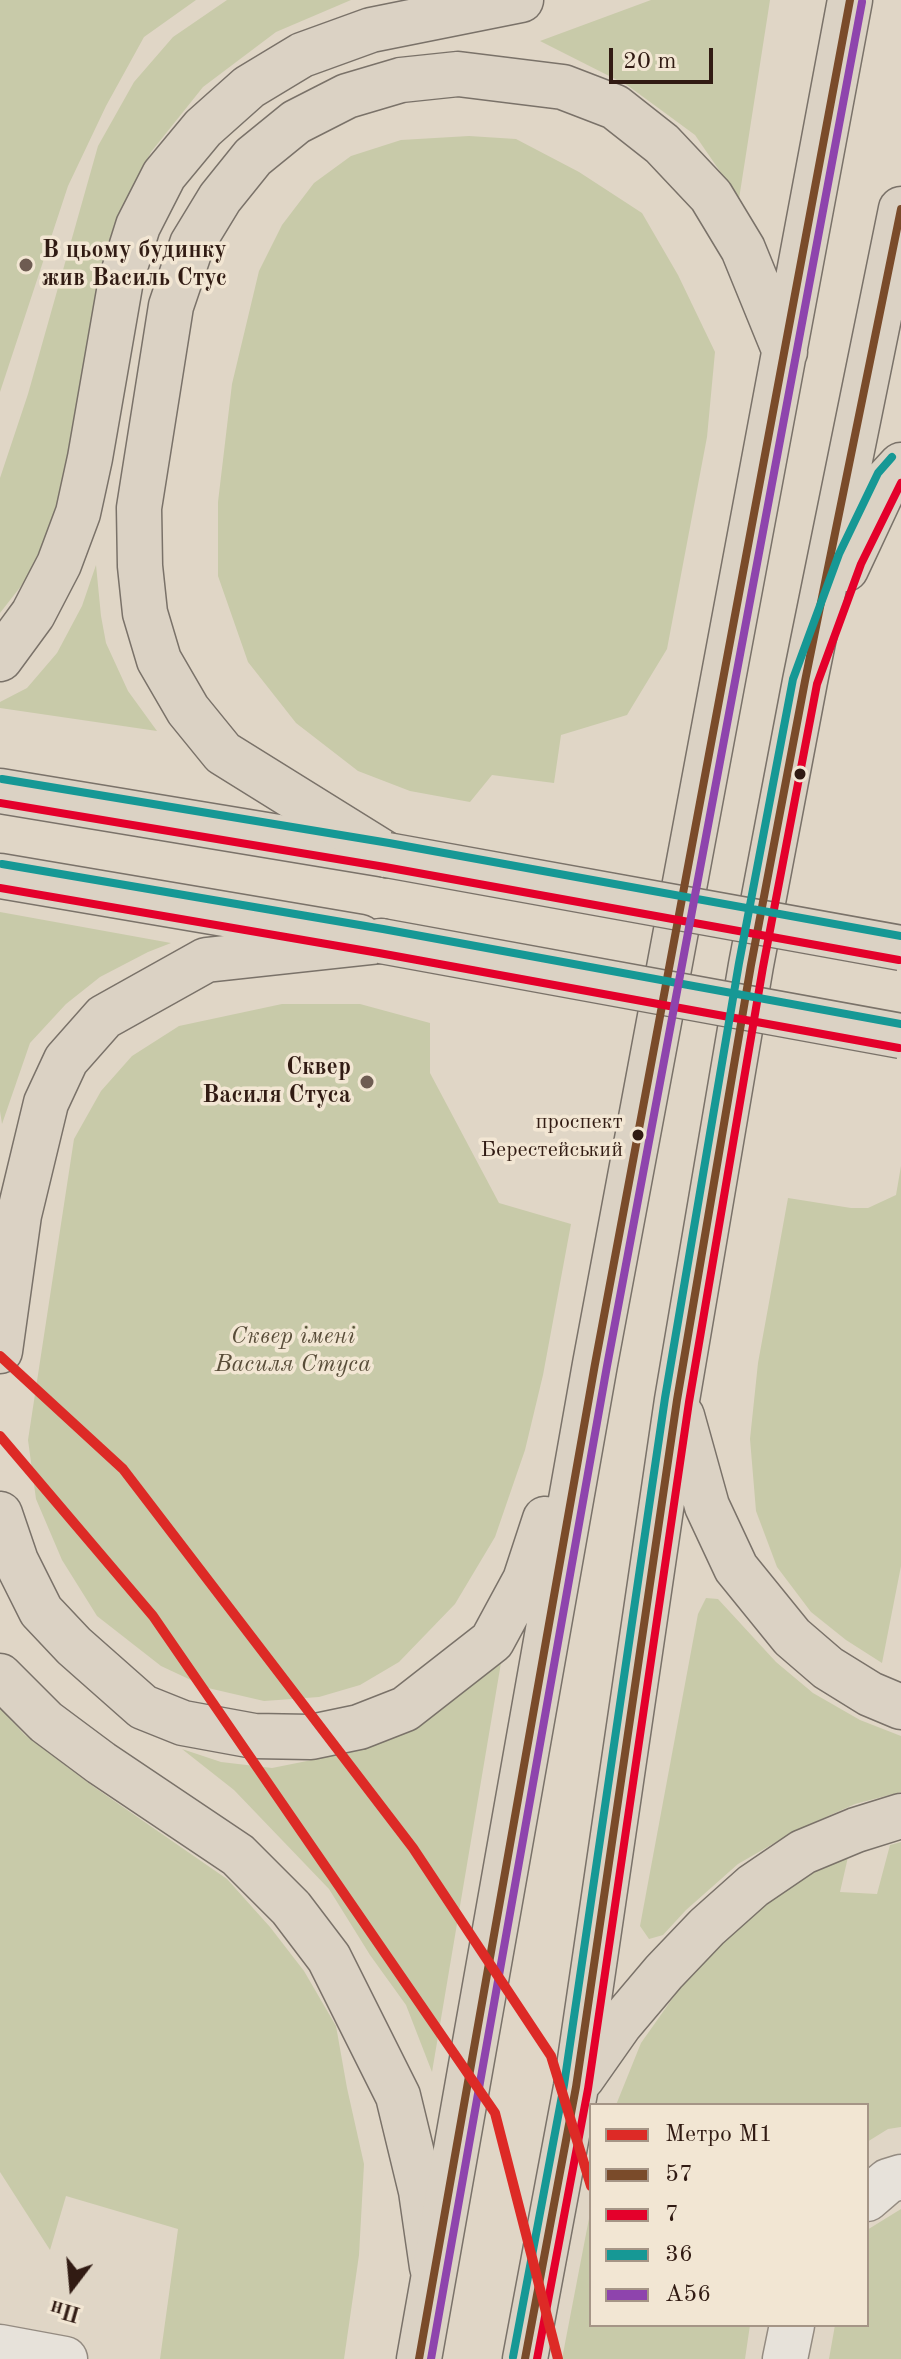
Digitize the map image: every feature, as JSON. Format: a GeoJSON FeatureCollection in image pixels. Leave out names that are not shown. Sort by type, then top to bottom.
{"type":"FeatureCollection","features":[{"type":"Feature","properties":{"kind":"main road"},"geometry":{"type":"LineString","coordinates":[[0,659],[33,614],[59,564],[78,513],[121,280],[138,226],[164,175],[203,128],[249,87],[302,55],[371,30],[521,0]]}},
{"type":"Feature","properties":{"kind":"main road"},"geometry":{"type":"LineString","coordinates":[[419,2359],[595,1364],[850,0]]}},
{"type":"Feature","properties":{"kind":"main road"},"geometry":{"type":"LineString","coordinates":[[387,855],[223,753],[188,710],[159,660],[145,613],[139,508],[171,306],[192,244],[220,198],[253,157],[296,122],[347,96],[401,80],[458,74],[563,87],[615,107],[662,144],[711,196],[743,249],[785,352]]}},
{"type":"Feature","properties":{"kind":"main road"},"geometry":{"type":"LineString","coordinates":[[525,2359],[576,2087],[677,1400],[751,965],[901,209]]}},
{"type":"Feature","properties":{"kind":"main road"},"geometry":{"type":"LineString","coordinates":[[805,681],[850,559],[888,479],[901,465]]}},
{"type":"Feature","properties":{"kind":"main road"},"geometry":{"type":"LineString","coordinates":[[0,791],[387,855],[901,948]]}},
{"type":"Feature","properties":{"kind":"main road"},"geometry":{"type":"LineString","coordinates":[[0,876],[381,941],[901,1036]]}},
{"type":"Feature","properties":{"kind":"main road"},"geometry":{"type":"LineString","coordinates":[[0,1351],[19,1215],[46,1103],[66,1060],[104,1017],[206,960],[381,941]]}},
{"type":"Feature","properties":{"kind":"main road"},"geometry":{"type":"LineString","coordinates":[[0,1514],[16,1561],[41,1611],[74,1646],[143,1707],[183,1723],[254,1736],[311,1737],[359,1727],[405,1709],[492,1641],[525,1580],[595,1364]]}},
{"type":"Feature","properties":{"kind":"main road"},"geometry":{"type":"LineString","coordinates":[[677,1400],[707,1506],[736,1568],[792,1637],[828,1668],[870,1694],[901,1707]]}},
{"type":"Feature","properties":{"kind":"main road"},"geometry":{"type":"LineString","coordinates":[[0,1676],[46,1722],[68,1739],[238,1855],[291,1908],[329,1958],[398,2096],[421,2191],[434,2277]]}},
{"type":"Feature","properties":{"kind":"main road"},"geometry":{"type":"LineString","coordinates":[[576,2087],[620,2024],[664,1972],[707,1927],[753,1886],[803,1852],[901,1816]]}},
{"type":"Feature","properties":{"kind":"street"},"geometry":{"type":"LineString","coordinates":[[869,2197],[888,2181],[901,2177]]}},
{"type":"Feature","properties":{"kind":"street"},"geometry":{"type":"LineString","coordinates":[[785,2359],[792,2327]]}},
{"type":"Feature","properties":{"kind":"street"},"geometry":{"type":"LineString","coordinates":[[0,2347],[65,2359]]}},
{"type":"Feature","properties":{"kind":"green space"},"geometry":{"type":"Polygon","coordinates":[[[0,0],[196,0],[144,37],[106,106],[68,186],[0,392],[0,0]]]}},
{"type":"Feature","properties":{"kind":"green space"},"geometry":{"type":"Polygon","coordinates":[[[227,0],[351,0],[276,32],[203,87],[151,152],[122,212],[58,513],[25,581],[0,613],[0,478],[28,394],[98,146],[134,82],[173,37],[227,0]]]}},
{"type":"Feature","properties":{"kind":"green space"},"geometry":{"type":"Polygon","coordinates":[[[651,0],[770,0],[739,199],[695,135],[627,85],[540,41],[651,0]]]}},
{"type":"Feature","properties":{"kind":"green space"},"geometry":{"type":"Polygon","coordinates":[[[469,136],[516,139],[579,172],[642,213],[678,275],[715,352],[707,437],[667,649],[627,715],[561,735],[554,783],[492,775],[470,802],[410,791],[358,771],[296,723],[248,662],[218,576],[218,502],[232,384],[259,271],[282,225],[314,183],[351,156],[401,140],[469,136]]]}},
{"type":"Feature","properties":{"kind":"green space"},"geometry":{"type":"Polygon","coordinates":[[[96,565],[106,643],[128,691],[157,731],[0,708],[0,702],[27,688],[57,653],[82,606],[96,565]]]}},
{"type":"Feature","properties":{"kind":"green space"},"geometry":{"type":"Polygon","coordinates":[[[0,912],[171,943],[100,977],[66,1004],[30,1043],[2,1124],[0,1111],[0,912]]]}},
{"type":"Feature","properties":{"kind":"green space","name":"Сквер імені Василя Стуса"},"geometry":{"type":"Polygon","coordinates":[[[282,1004],[360,1004],[430,1023],[430,1073],[499,1203],[571,1224],[543,1375],[525,1450],[495,1537],[455,1604],[399,1662],[360,1685],[319,1697],[264,1701],[208,1688],[161,1666],[97,1616],[62,1560],[36,1499],[28,1440],[74,1139],[101,1091],[132,1056],[179,1026],[282,1004]]]}},
{"type":"Feature","properties":{"kind":"green space"},"geometry":{"type":"Polygon","coordinates":[[[901,1166],[901,1566],[882,1663],[811,1612],[777,1567],[756,1511],[750,1439],[758,1363],[788,1198],[868,1208],[896,1195],[901,1166]]]}},
{"type":"Feature","properties":{"kind":"green space"},"geometry":{"type":"Polygon","coordinates":[[[706,1598],[718,1599],[776,1662],[813,1693],[860,1720],[901,1736],[901,1792],[855,1804],[797,1830],[738,1864],[663,1935],[649,1939],[640,1926],[698,1614],[706,1598]]]}},
{"type":"Feature","properties":{"kind":"green space"},"geometry":{"type":"Polygon","coordinates":[[[505,1639],[432,2072],[406,2005],[329,1889],[234,1790],[182,1749],[221,1762],[272,1768],[337,1755],[390,1738],[505,1639]]]}},
{"type":"Feature","properties":{"kind":"green space"},"geometry":{"type":"Polygon","coordinates":[[[0,1708],[25,1735],[94,1787],[227,1879],[304,1971],[336,2026],[364,2164],[359,2255],[344,2359],[160,2359],[178,2229],[66,2196],[50,2250],[0,2172],[0,1708]]]}},
{"type":"Feature","properties":{"kind":"green space"},"geometry":{"type":"Polygon","coordinates":[[[901,1842],[901,2127],[888,2129],[869,2141],[869,2103],[617,2103],[641,2043],[677,1992],[720,1944],[765,1904],[812,1873],[848,1857],[840,1892],[877,1894],[890,1845],[901,1842]]]}},
{"type":"Feature","properties":{"kind":"green space"},"geometry":{"type":"Polygon","coordinates":[[[901,2209],[901,2359],[829,2359],[835,2327],[869,2327],[869,2229],[901,2209]]]}},
{"type":"Feature","properties":{"kind":"green space"},"geometry":{"type":"Polygon","coordinates":[[[589,2218],[589,2327],[750,2327],[745,2359],[562,2359],[589,2218]]]}},
{"type":"Feature","properties":{"kind":"metro line","name":"M1"},"geometry":{"type":"LineString","coordinates":[[0,1356],[123,1469],[413,1848],[551,2056],[589,2180]]}},
{"type":"Feature","properties":{"kind":"metro line","name":"M1"},"geometry":{"type":"LineString","coordinates":[[0,1436],[153,1616],[495,2113],[558,2359]]}},
{"type":"Feature","properties":{"kind":"transit line","name":"57"},"geometry":{"type":"LineString","coordinates":[[419,2359],[595,1364],[850,0]]}},
{"type":"Feature","properties":{"kind":"transit line","name":"А56"},"geometry":{"type":"LineString","coordinates":[[431,2359],[607,1366],[862,2]]}},
{"type":"Feature","properties":{"kind":"transit line","name":"57"},"geometry":{"type":"LineString","coordinates":[[525,2359],[576,2087],[677,1400],[751,965],[901,209]]}},
{"type":"Feature","properties":{"kind":"transit line","name":"36"},"geometry":{"type":"LineString","coordinates":[[513,2357],[564,2085],[665,1398],[739,963],[793,679],[839,554],[878,473],[892,457]]}},
{"type":"Feature","properties":{"kind":"transit line","name":"7"},"geometry":{"type":"LineString","coordinates":[[537,2359],[588,2089],[689,1402],[763,967],[817,684],[861,564],[901,483]]}},
{"type":"Feature","properties":{"kind":"transit line","name":"36"},"geometry":{"type":"LineString","coordinates":[[2,779],[389,843],[901,936]]}},
{"type":"Feature","properties":{"kind":"transit line","name":"7"},"geometry":{"type":"LineString","coordinates":[[0,803],[385,867],[899,960]]}},
{"type":"Feature","properties":{"kind":"transit line","name":"36"},"geometry":{"type":"LineString","coordinates":[[2,864],[383,929],[901,1024]]}},
{"type":"Feature","properties":{"kind":"transit line","name":"7"},"geometry":{"type":"LineString","coordinates":[[0,888],[379,953],[899,1048]]}},
{"type":"Feature","properties":{"kind":"place","name":"В цьому будинку жив Василь Стус"},"geometry":{"type":"Point","coordinates":[26,265]}},
{"type":"Feature","properties":{"kind":"place","name":"Сквер Василя Стуса"},"geometry":{"type":"Point","coordinates":[367,1082]}},
{"type":"Feature","properties":{"kind":"place","name":"проспект Берестейський"},"geometry":{"type":"Point","coordinates":[638,1135]}}]}
